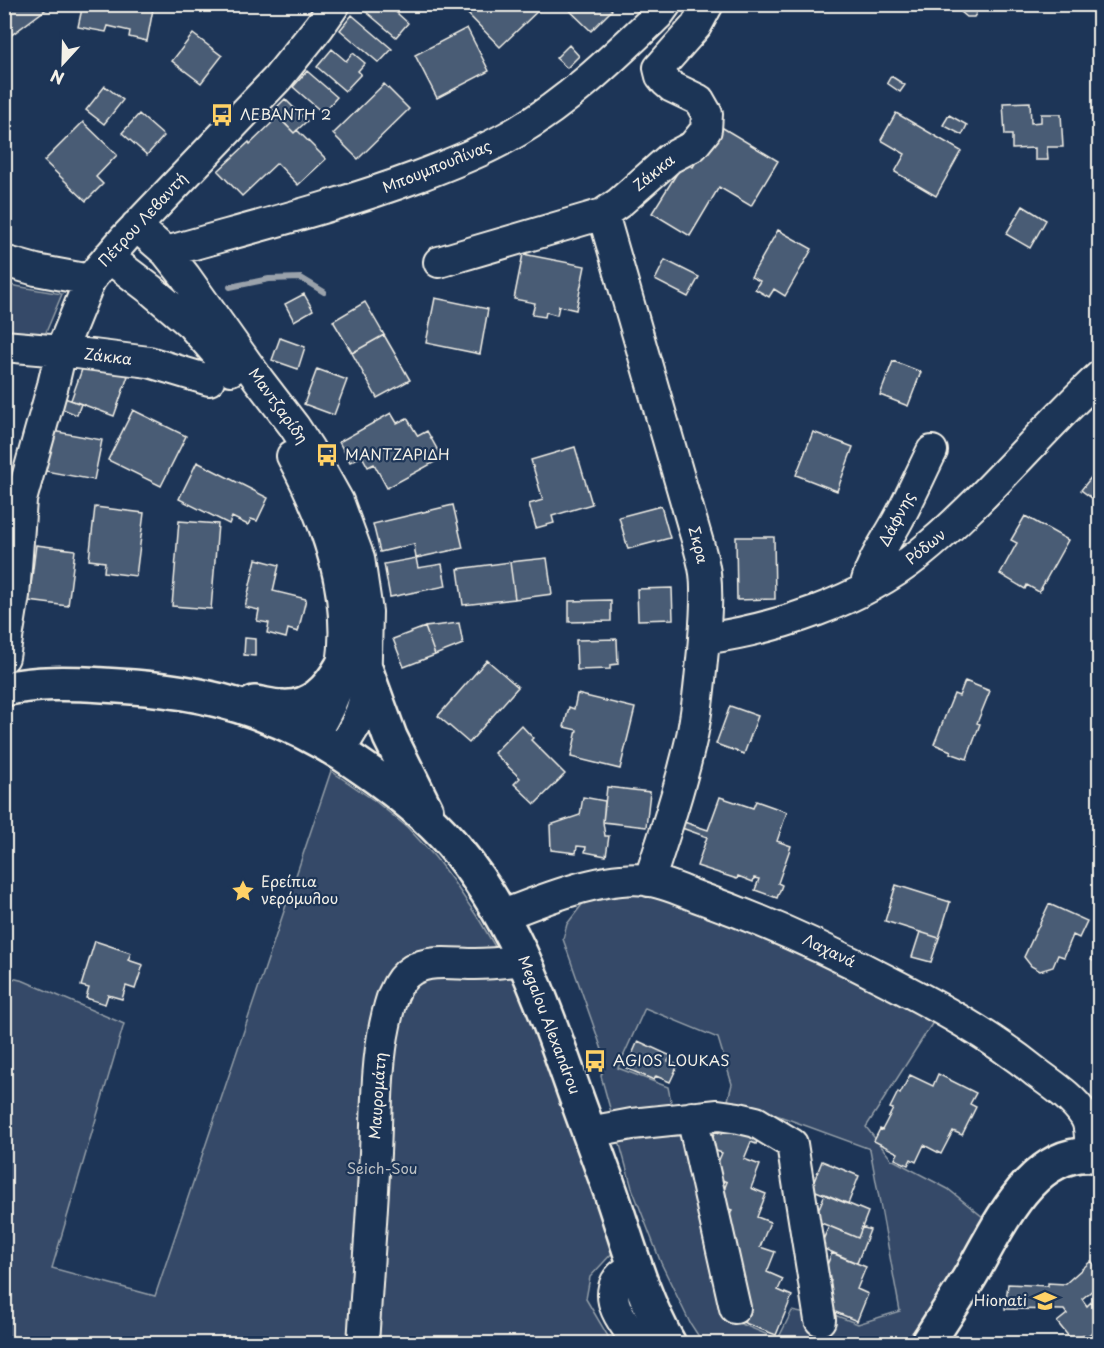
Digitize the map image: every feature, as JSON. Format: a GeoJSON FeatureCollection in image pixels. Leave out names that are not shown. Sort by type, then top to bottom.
{"type":"FeatureCollection","features":[{"type":"Feature","properties":{"kind":"main road"},"geometry":{"type":"LineString","coordinates":[[202,696],[284,708],[313,700],[334,681],[354,669],[390,736],[432,823]]}},
{"type":"Feature","properties":{"kind":"main road","name":"Megalou Alexandrou"},"geometry":{"type":"LineString","coordinates":[[4,689],[39,684],[94,684],[159,689],[202,696],[243,707],[268,716],[325,744],[389,786],[421,811],[462,856],[501,916],[525,960],[542,1000],[636,1269],[651,1308],[669,1344]]}},
{"type":"Feature","properties":{"kind":"main road"},"geometry":{"type":"LineString","coordinates":[[927,1344],[1018,1195],[1034,1178],[1053,1164],[1072,1157],[1095,1155]]}},
{"type":"Feature","properties":{"kind":"street","name":"Πέτρου Λεβαντή"},"geometry":{"type":"LineString","coordinates":[[4,657],[14,596],[21,500],[61,351],[99,269],[136,226],[277,79],[335,4]]}},
{"type":"Feature","properties":{"kind":"street","name":"Μπουμπουλίνας"},"geometry":{"type":"LineString","coordinates":[[166,252],[377,192],[486,149],[555,107],[594,75],[658,15],[666,4]]}},
{"type":"Feature","properties":{"kind":"street","name":"Ζάκκα"},"geometry":{"type":"LineString","coordinates":[[439,262],[603,214],[619,203],[670,158],[693,146],[706,130],[707,114],[699,99],[672,87],[661,76],[659,68],[696,26],[708,4]]}},
{"type":"Feature","properties":{"kind":"street","name":"Σκρα"},"geometry":{"type":"LineString","coordinates":[[603,214],[703,561],[706,593],[704,639],[690,745],[671,816],[649,881]]}},
{"type":"Feature","properties":{"kind":"street","name":"Μαντζαρίδη"},"geometry":{"type":"LineString","coordinates":[[136,226],[166,252],[185,276],[294,426],[338,501],[359,558],[367,612],[354,669]]}},
{"type":"Feature","properties":{"kind":"street"},"geometry":{"type":"LineString","coordinates":[[4,261],[36,270],[99,269]]}},
{"type":"Feature","properties":{"kind":"street","name":"Μαντζαρίδη"},"geometry":{"type":"LineString","coordinates":[[99,269],[150,289],[191,324],[252,396],[280,434],[301,474],[319,513],[336,562],[354,669],[365,697],[355,726],[325,744]]}},
{"type":"Feature","properties":{"kind":"street","name":"Ζάκκα"},"geometry":{"type":"LineString","coordinates":[[4,346],[149,362],[209,380]]}},
{"type":"Feature","properties":{"kind":"street","name":"Ρόδων"},"geometry":{"type":"LineString","coordinates":[[704,639],[741,633],[789,619],[835,603],[887,576],[917,556],[963,515],[1074,399],[1100,376]]}},
{"type":"Feature","properties":{"kind":"street","name":"Δάφνης"},"geometry":{"type":"LineString","coordinates":[[865,589],[872,566],[901,515],[932,450]]}},
{"type":"Feature","properties":{"kind":"street","name":"Λαχανά"},"geometry":{"type":"LineString","coordinates":[[501,916],[533,903],[592,886],[624,881],[649,881],[717,904],[795,935],[924,999],[970,1025],[1030,1067],[1081,1110],[1089,1125],[1095,1155]]}},
{"type":"Feature","properties":{"kind":"street","name":"Μαυρομάτη"},"geometry":{"type":"LineString","coordinates":[[363,1344],[378,1082],[384,1027],[399,982],[410,971],[422,966],[441,963],[499,963],[525,960]]}},
{"type":"Feature","properties":{"kind":"street"},"geometry":{"type":"LineString","coordinates":[[589,1132],[632,1124],[718,1115],[756,1122],[792,1144],[820,1320]]}},
{"type":"Feature","properties":{"kind":"street"},"geometry":{"type":"LineString","coordinates":[[692,1117],[735,1308]]}},
{"type":"Feature","properties":{"kind":"street"},"geometry":{"type":"LineString","coordinates":[[636,1269],[627,1270],[620,1276],[613,1295],[619,1316],[639,1344]]}},
{"type":"Feature","properties":{"kind":"green space"},"geometry":{"type":"Polygon","coordinates":[[[4,284],[62,294],[44,337],[5,333],[4,284]]]}},
{"type":"Feature","properties":{"kind":"green space","name":"Seich-Sou"},"geometry":{"type":"Polygon","coordinates":[[[331,771],[375,801],[407,827],[435,857],[480,921],[521,991],[614,1251],[590,1277],[586,1299],[612,1343],[5,1343],[4,976],[24,981],[124,1024],[52,1268],[155,1296],[331,771]]]}},
{"type":"Feature","properties":{"kind":"green space"},"geometry":{"type":"Polygon","coordinates":[[[629,890],[681,899],[937,1016],[866,1127],[891,1159],[948,1189],[984,1218],[937,1299],[903,1343],[703,1343],[690,1323],[661,1263],[632,1188],[601,1076],[606,1061],[563,939],[567,924],[584,902],[629,890]],[[645,1008],[618,1068],[668,1087],[676,1126],[693,1130],[707,1212],[712,1281],[727,1300],[734,1321],[778,1339],[792,1311],[830,1319],[832,1314],[858,1324],[900,1311],[870,1149],[728,1100],[732,1084],[718,1038],[645,1008]]]}},
{"type":"Feature","properties":{"kind":"building"},"geometry":{"type":"Polygon","coordinates":[[[4,4],[53,4],[6,39],[4,4]]]}},
{"type":"Feature","properties":{"kind":"building"},"geometry":{"type":"Polygon","coordinates":[[[83,4],[154,4],[147,41],[129,37],[130,31],[108,26],[106,32],[78,27],[83,4]]]}},
{"type":"Feature","properties":{"kind":"building"},"geometry":{"type":"Polygon","coordinates":[[[387,4],[408,23],[396,37],[358,5],[387,4]]]}},
{"type":"Feature","properties":{"kind":"building"},"geometry":{"type":"Polygon","coordinates":[[[476,4],[545,4],[500,47],[467,13],[476,4]]]}},
{"type":"Feature","properties":{"kind":"building"},"geometry":{"type":"Polygon","coordinates":[[[563,4],[606,4],[612,10],[591,31],[563,4]]]}},
{"type":"Feature","properties":{"kind":"building"},"geometry":{"type":"Polygon","coordinates":[[[931,4],[974,4],[976,14],[974,17],[967,17],[955,7],[937,8],[931,4]]]}},
{"type":"Feature","properties":{"kind":"building"},"geometry":{"type":"Polygon","coordinates":[[[352,15],[392,49],[379,63],[340,30],[352,15]]]}},
{"type":"Feature","properties":{"kind":"building"},"geometry":{"type":"Polygon","coordinates":[[[467,28],[489,71],[437,98],[415,55],[467,28]]]}},
{"type":"Feature","properties":{"kind":"building"},"geometry":{"type":"Polygon","coordinates":[[[193,34],[222,56],[201,83],[172,61],[193,34]]]}},
{"type":"Feature","properties":{"kind":"building"},"geometry":{"type":"Polygon","coordinates":[[[569,45],[579,56],[567,68],[556,58],[569,45]]]}},
{"type":"Feature","properties":{"kind":"building"},"geometry":{"type":"Polygon","coordinates":[[[332,49],[346,61],[353,53],[365,63],[358,71],[361,74],[345,91],[317,67],[332,49]]]}},
{"type":"Feature","properties":{"kind":"building"},"geometry":{"type":"Polygon","coordinates":[[[307,71],[337,97],[323,113],[293,87],[307,71]]]}},
{"type":"Feature","properties":{"kind":"building"},"geometry":{"type":"Polygon","coordinates":[[[891,76],[905,85],[900,92],[887,83],[891,76]]]}},
{"type":"Feature","properties":{"kind":"building"},"geometry":{"type":"Polygon","coordinates":[[[384,84],[409,109],[358,159],[333,134],[384,84]]]}},
{"type":"Feature","properties":{"kind":"building"},"geometry":{"type":"Polygon","coordinates":[[[105,86],[123,100],[104,124],[86,110],[105,86]]]}},
{"type":"Feature","properties":{"kind":"building"},"geometry":{"type":"Polygon","coordinates":[[[285,99],[307,121],[294,133],[273,111],[285,99]]]}},
{"type":"Feature","properties":{"kind":"building"},"geometry":{"type":"Polygon","coordinates":[[[1030,102],[1031,123],[1041,122],[1041,114],[1061,114],[1063,147],[1047,147],[1048,160],[1035,160],[1035,148],[1012,149],[1012,135],[1005,135],[1003,103],[1030,102]]]}},
{"type":"Feature","properties":{"kind":"building"},"geometry":{"type":"Polygon","coordinates":[[[896,113],[961,151],[936,196],[895,172],[905,154],[881,140],[896,113]]]}},
{"type":"Feature","properties":{"kind":"building"},"geometry":{"type":"Polygon","coordinates":[[[139,114],[164,136],[147,155],[122,133],[139,114]]]}},
{"type":"Feature","properties":{"kind":"building"},"geometry":{"type":"Polygon","coordinates":[[[949,115],[967,125],[962,135],[943,125],[949,115]]]}},
{"type":"Feature","properties":{"kind":"building"},"geometry":{"type":"Polygon","coordinates":[[[278,117],[294,133],[297,130],[326,159],[298,185],[277,163],[242,196],[218,171],[278,117]]]}},
{"type":"Feature","properties":{"kind":"building"},"geometry":{"type":"Polygon","coordinates":[[[83,122],[117,155],[96,177],[103,184],[86,201],[44,161],[83,122]]]}},
{"type":"Feature","properties":{"kind":"building"},"geometry":{"type":"Polygon","coordinates":[[[718,125],[778,161],[751,206],[719,187],[690,236],[652,213],[684,162],[693,167],[718,125]]]}},
{"type":"Feature","properties":{"kind":"building"},"geometry":{"type":"Polygon","coordinates":[[[1023,206],[1046,220],[1030,248],[1006,234],[1023,206]]]}},
{"type":"Feature","properties":{"kind":"building"},"geometry":{"type":"Polygon","coordinates":[[[778,230],[812,249],[785,296],[774,289],[769,297],[755,289],[760,281],[751,277],[778,230]]]}},
{"type":"Feature","properties":{"kind":"building"},"geometry":{"type":"Polygon","coordinates":[[[523,254],[585,266],[576,310],[559,306],[557,315],[546,312],[545,317],[532,315],[535,303],[514,299],[523,254]]]}},
{"type":"Feature","properties":{"kind":"building"},"geometry":{"type":"Polygon","coordinates":[[[665,260],[699,277],[688,297],[655,280],[665,260]]]}},
{"type":"Feature","properties":{"kind":"building"},"geometry":{"type":"Polygon","coordinates":[[[304,294],[313,310],[294,321],[285,304],[304,294]]]}},
{"type":"Feature","properties":{"kind":"building"},"geometry":{"type":"Polygon","coordinates":[[[435,298],[488,309],[480,354],[426,343],[435,298]]]}},
{"type":"Feature","properties":{"kind":"building"},"geometry":{"type":"Polygon","coordinates":[[[365,302],[384,335],[352,353],[333,321],[365,302]]]}},
{"type":"Feature","properties":{"kind":"building"},"geometry":{"type":"Polygon","coordinates":[[[384,335],[410,380],[377,398],[352,353],[384,335]]]}},
{"type":"Feature","properties":{"kind":"building"},"geometry":{"type":"Polygon","coordinates":[[[280,338],[305,347],[298,369],[272,360],[280,338]]]}},
{"type":"Feature","properties":{"kind":"building"},"geometry":{"type":"Polygon","coordinates":[[[85,361],[128,376],[114,416],[71,400],[85,361]]]}},
{"type":"Feature","properties":{"kind":"building"},"geometry":{"type":"Polygon","coordinates":[[[893,361],[921,372],[908,406],[880,395],[893,361]]]}},
{"type":"Feature","properties":{"kind":"building"},"geometry":{"type":"Polygon","coordinates":[[[317,369],[347,380],[334,415],[304,404],[317,369]]]}},
{"type":"Feature","properties":{"kind":"building"},"geometry":{"type":"Polygon","coordinates":[[[62,397],[81,404],[77,415],[58,407],[62,397]]]}},
{"type":"Feature","properties":{"kind":"building"},"geometry":{"type":"Polygon","coordinates":[[[133,410],[186,436],[161,486],[108,460],[133,410]]]}},
{"type":"Feature","properties":{"kind":"building"},"geometry":{"type":"Polygon","coordinates":[[[391,413],[397,423],[407,418],[418,436],[427,431],[442,458],[387,488],[374,464],[368,467],[362,456],[350,462],[339,442],[391,413]]]}},
{"type":"Feature","properties":{"kind":"building"},"geometry":{"type":"Polygon","coordinates":[[[47,430],[102,440],[94,480],[40,470],[47,430]]]}},
{"type":"Feature","properties":{"kind":"building"},"geometry":{"type":"Polygon","coordinates":[[[813,432],[853,447],[837,491],[796,475],[813,432]]]}},
{"type":"Feature","properties":{"kind":"building"},"geometry":{"type":"Polygon","coordinates":[[[575,447],[592,504],[552,516],[554,523],[536,528],[529,504],[543,500],[531,460],[575,447]]]}},
{"type":"Feature","properties":{"kind":"building"},"geometry":{"type":"Polygon","coordinates":[[[197,462],[268,498],[257,521],[251,519],[248,525],[232,517],[229,524],[179,499],[197,462]]]}},
{"type":"Feature","properties":{"kind":"building"},"geometry":{"type":"Polygon","coordinates":[[[1100,466],[1100,504],[1081,490],[1100,466]]]}},
{"type":"Feature","properties":{"kind":"building"},"geometry":{"type":"Polygon","coordinates":[[[453,505],[463,548],[416,558],[414,544],[380,552],[373,524],[453,505]]]}},
{"type":"Feature","properties":{"kind":"building"},"geometry":{"type":"Polygon","coordinates":[[[661,506],[670,538],[628,549],[619,517],[661,506]]]}},
{"type":"Feature","properties":{"kind":"building"},"geometry":{"type":"Polygon","coordinates":[[[95,507],[144,513],[136,576],[104,572],[105,562],[89,560],[95,507]]]}},
{"type":"Feature","properties":{"kind":"building"},"geometry":{"type":"Polygon","coordinates":[[[1025,516],[1068,540],[1039,592],[1027,585],[1025,589],[1000,574],[1017,543],[1011,540],[1025,516]]]}},
{"type":"Feature","properties":{"kind":"building"},"geometry":{"type":"Polygon","coordinates":[[[179,521],[218,524],[211,609],[172,606],[179,521]]]}},
{"type":"Feature","properties":{"kind":"building"},"geometry":{"type":"Polygon","coordinates":[[[736,537],[774,537],[775,599],[737,600],[736,537]]]}},
{"type":"Feature","properties":{"kind":"building"},"geometry":{"type":"Polygon","coordinates":[[[36,545],[75,550],[68,606],[29,601],[36,545]]]}},
{"type":"Feature","properties":{"kind":"building"},"geometry":{"type":"Polygon","coordinates":[[[416,558],[418,568],[442,564],[446,586],[390,597],[384,564],[416,558]]]}},
{"type":"Feature","properties":{"kind":"building"},"geometry":{"type":"Polygon","coordinates":[[[547,558],[552,594],[515,599],[510,562],[547,558]]]}},
{"type":"Feature","properties":{"kind":"building"},"geometry":{"type":"Polygon","coordinates":[[[256,559],[279,565],[273,591],[306,599],[298,632],[288,629],[286,638],[267,633],[269,623],[257,621],[259,610],[245,607],[256,559]]]}},
{"type":"Feature","properties":{"kind":"building"},"geometry":{"type":"Polygon","coordinates":[[[510,562],[515,599],[463,605],[458,569],[510,562]]]}},
{"type":"Feature","properties":{"kind":"building"},"geometry":{"type":"Polygon","coordinates":[[[672,588],[673,619],[638,620],[637,589],[672,588]]]}},
{"type":"Feature","properties":{"kind":"building"},"geometry":{"type":"Polygon","coordinates":[[[611,600],[611,621],[569,622],[569,601],[611,600]]]}},
{"type":"Feature","properties":{"kind":"building"},"geometry":{"type":"Polygon","coordinates":[[[459,623],[463,644],[435,655],[425,627],[459,623]]]}},
{"type":"Feature","properties":{"kind":"building"},"geometry":{"type":"Polygon","coordinates":[[[425,627],[435,655],[404,667],[393,639],[425,627]]]}},
{"type":"Feature","properties":{"kind":"building"},"geometry":{"type":"Polygon","coordinates":[[[245,638],[255,639],[255,656],[244,655],[245,638]]]}},
{"type":"Feature","properties":{"kind":"building"},"geometry":{"type":"Polygon","coordinates":[[[617,639],[618,664],[610,665],[610,669],[577,670],[576,640],[617,639]]]}},
{"type":"Feature","properties":{"kind":"building"},"geometry":{"type":"Polygon","coordinates":[[[487,660],[518,687],[469,743],[438,716],[487,660]]]}},
{"type":"Feature","properties":{"kind":"building"},"geometry":{"type":"Polygon","coordinates":[[[965,681],[990,691],[977,723],[980,724],[967,759],[934,744],[954,694],[959,696],[965,681]]]}},
{"type":"Feature","properties":{"kind":"building"},"geometry":{"type":"Polygon","coordinates":[[[577,694],[635,708],[620,769],[571,757],[577,730],[564,727],[569,707],[574,709],[577,694]]]}},
{"type":"Feature","properties":{"kind":"building"},"geometry":{"type":"Polygon","coordinates":[[[730,706],[758,716],[744,754],[716,744],[730,706]]]}},
{"type":"Feature","properties":{"kind":"building"},"geometry":{"type":"Polygon","coordinates":[[[521,725],[533,738],[531,740],[565,774],[535,804],[514,784],[520,778],[494,753],[521,725]]]}},
{"type":"Feature","properties":{"kind":"building"},"geometry":{"type":"Polygon","coordinates":[[[607,787],[650,792],[646,827],[603,822],[607,787]]]}},
{"type":"Feature","properties":{"kind":"building"},"geometry":{"type":"Polygon","coordinates":[[[583,797],[605,801],[603,822],[605,836],[609,836],[606,856],[585,852],[586,847],[577,846],[576,853],[551,850],[550,825],[580,815],[583,797]]]}},
{"type":"Feature","properties":{"kind":"building"},"geometry":{"type":"Polygon","coordinates":[[[720,797],[753,808],[756,801],[787,812],[777,841],[791,846],[778,883],[782,885],[777,898],[755,890],[759,879],[754,878],[753,882],[738,876],[737,879],[697,866],[707,837],[679,827],[681,821],[708,830],[720,797]]]}},
{"type":"Feature","properties":{"kind":"building"},"geometry":{"type":"Polygon","coordinates":[[[896,885],[950,902],[939,938],[885,921],[896,885]]]}},
{"type":"Feature","properties":{"kind":"building"},"geometry":{"type":"Polygon","coordinates":[[[1049,904],[1087,921],[1079,938],[1073,935],[1064,957],[1058,955],[1053,967],[1040,971],[1031,966],[1024,957],[1049,904]]]}},
{"type":"Feature","properties":{"kind":"building"},"geometry":{"type":"Polygon","coordinates":[[[920,932],[939,938],[931,962],[912,957],[920,932]]]}},
{"type":"Feature","properties":{"kind":"building"},"geometry":{"type":"Polygon","coordinates":[[[1100,938],[1100,964],[1091,960],[1100,938]]]}},
{"type":"Feature","properties":{"kind":"building"},"geometry":{"type":"Polygon","coordinates":[[[95,941],[131,953],[128,960],[143,965],[135,989],[126,986],[122,999],[108,995],[105,1004],[86,998],[89,988],[81,986],[95,941]]]}},
{"type":"Feature","properties":{"kind":"building"},"geometry":{"type":"Polygon","coordinates":[[[638,1041],[671,1056],[668,1061],[678,1065],[670,1082],[656,1076],[654,1080],[626,1068],[638,1041]]]}},
{"type":"Feature","properties":{"kind":"building"},"geometry":{"type":"Polygon","coordinates":[[[938,1074],[976,1093],[970,1104],[976,1107],[962,1135],[953,1131],[941,1154],[924,1145],[916,1162],[911,1159],[908,1165],[895,1159],[898,1153],[874,1141],[893,1109],[890,1108],[898,1092],[900,1094],[910,1075],[933,1086],[938,1074]]]}},
{"type":"Feature","properties":{"kind":"building"},"geometry":{"type":"Polygon","coordinates":[[[727,1122],[759,1135],[756,1144],[751,1142],[744,1159],[760,1165],[751,1188],[766,1194],[757,1217],[770,1222],[760,1247],[775,1252],[767,1272],[783,1279],[778,1290],[792,1296],[776,1335],[737,1320],[733,1291],[742,1268],[728,1263],[737,1240],[723,1234],[732,1210],[718,1205],[727,1182],[712,1176],[722,1153],[708,1148],[715,1131],[722,1134],[727,1122]]]}},
{"type":"Feature","properties":{"kind":"building"},"geometry":{"type":"Polygon","coordinates":[[[822,1161],[859,1176],[848,1204],[811,1189],[822,1161]]]}},
{"type":"Feature","properties":{"kind":"building"},"geometry":{"type":"Polygon","coordinates":[[[825,1194],[868,1212],[858,1238],[814,1220],[825,1194]]]}},
{"type":"Feature","properties":{"kind":"building"},"geometry":{"type":"Polygon","coordinates":[[[829,1226],[858,1238],[862,1227],[870,1230],[857,1263],[820,1247],[829,1226]]]}},
{"type":"Feature","properties":{"kind":"building"},"geometry":{"type":"Polygon","coordinates":[[[832,1253],[866,1267],[857,1289],[868,1294],[857,1321],[821,1306],[831,1281],[822,1277],[832,1253]]]}},
{"type":"Feature","properties":{"kind":"building","name":"Hionati"},"geometry":{"type":"Polygon","coordinates":[[[1091,1261],[1100,1271],[1100,1284],[1082,1299],[1087,1306],[1091,1302],[1100,1312],[1100,1326],[1086,1337],[1084,1335],[1074,1343],[1057,1322],[1067,1314],[1064,1310],[1005,1309],[1008,1284],[1048,1286],[1048,1283],[1065,1284],[1091,1261]]]}},
{"type":"Feature","properties":{"kind":"waterway"},"geometry":{"type":"LineString","coordinates":[[230,287],[269,279],[301,278],[324,292]]}},
{"type":"Feature","properties":{"kind":"place","name":"ΛΕΒΑΝΤΗ 2"},"geometry":{"type":"Point","coordinates":[222,115]}},
{"type":"Feature","properties":{"kind":"place","name":"ΜΑΝΤΖΑΡΙΔΗ"},"geometry":{"type":"Point","coordinates":[327,455]}},
{"type":"Feature","properties":{"kind":"place","name":"Ερείπια νερόμυλου"},"geometry":{"type":"Point","coordinates":[243,891]}},
{"type":"Feature","properties":{"kind":"place","name":"AGIOS LOUKAS"},"geometry":{"type":"Point","coordinates":[595,1061]}},
{"type":"Feature","properties":{"kind":"place","name":"Hionati"},"geometry":{"type":"Point","coordinates":[1045,1301]}}]}
